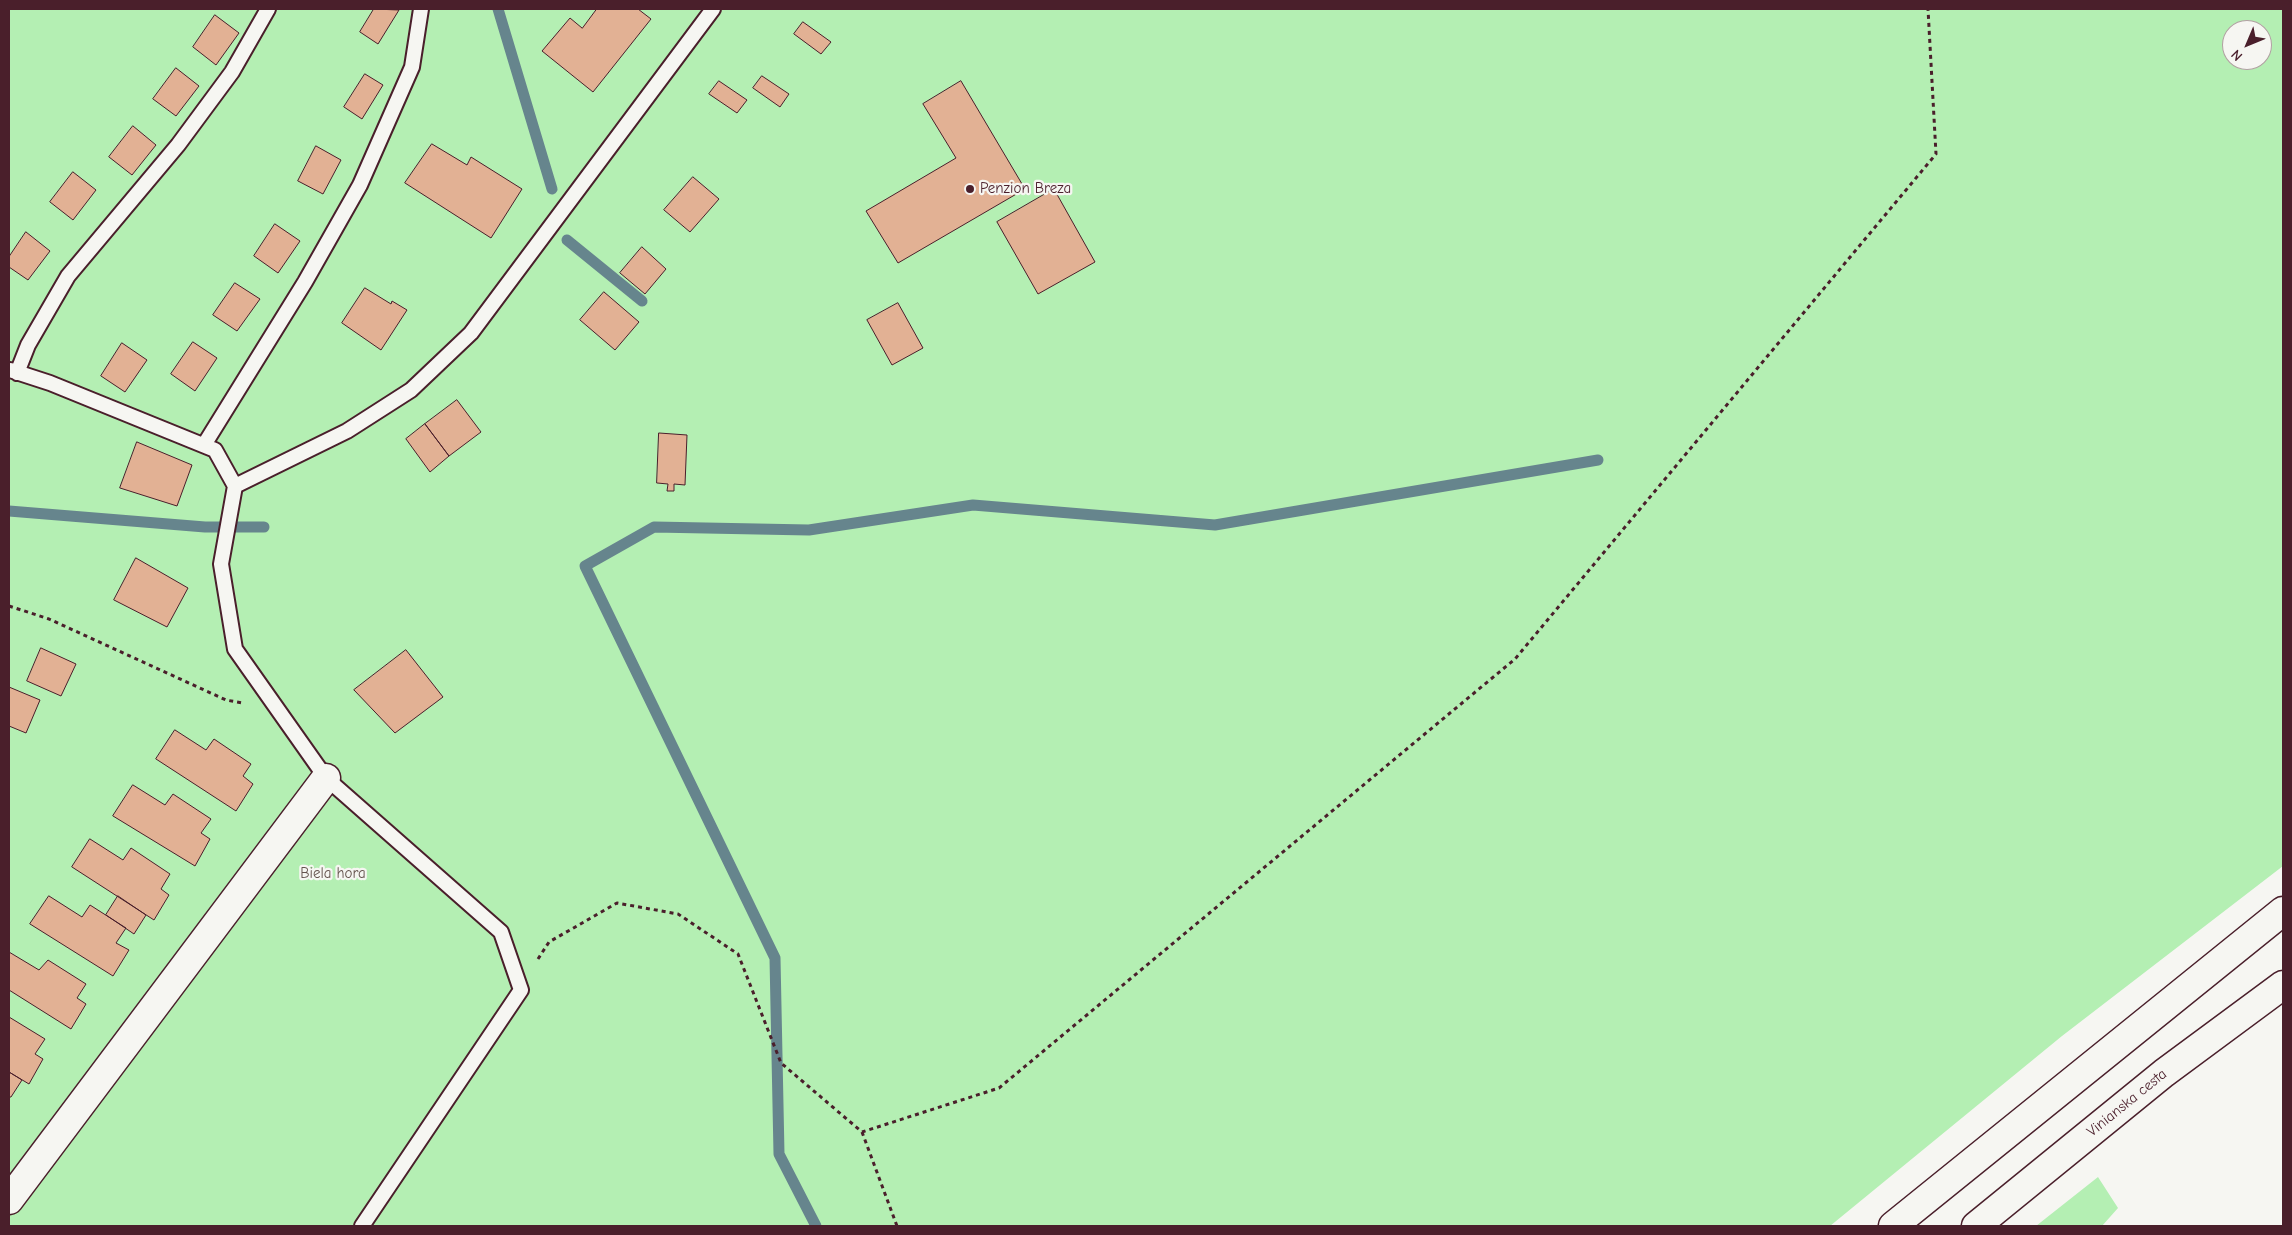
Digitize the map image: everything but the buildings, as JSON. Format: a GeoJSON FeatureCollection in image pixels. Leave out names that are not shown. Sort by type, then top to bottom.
{"type":"FeatureCollection","features":[{"type":"Feature","properties":{"kind":"main road"},"geometry":{"type":"LineString","coordinates":[[9,1200],[326,778]]}},
{"type":"Feature","properties":{"kind":"main road"},"geometry":{"type":"LineString","coordinates":[[1893,1226],[2276,916]]}},
{"type":"Feature","properties":{"kind":"main road","name":"Vinianska cesta"},"geometry":{"type":"LineString","coordinates":[[1976,1226],[2164,1073],[2283,985]]}},
{"type":"Feature","properties":{"kind":"lane"},"geometry":{"type":"LineString","coordinates":[[268,9],[232,72],[178,145],[68,276],[13,372],[50,383],[215,450],[234,492],[222,564],[235,649],[326,778],[501,932],[520,990],[362,1226]]}},
{"type":"Feature","properties":{"kind":"lane"},"geometry":{"type":"LineString","coordinates":[[204,446],[305,282],[360,185],[412,67],[421,9]]}},
{"type":"Feature","properties":{"kind":"lane"},"geometry":{"type":"LineString","coordinates":[[234,492],[347,430],[411,390],[471,333],[713,9]]}},
{"type":"Feature","properties":{"kind":"path"},"geometry":{"type":"LineString","coordinates":[[862,1132],[998,1088],[1515,659],[1936,154],[1928,9]]}},
{"type":"Feature","properties":{"kind":"path"},"geometry":{"type":"LineString","coordinates":[[9,606],[49,620],[226,700],[279,711]]}},
{"type":"Feature","properties":{"kind":"path"},"geometry":{"type":"LineString","coordinates":[[520,990],[549,942],[617,903],[678,914],[738,954],[781,1063],[862,1132],[897,1226]]}},
{"type":"Feature","properties":{"kind":"green space","name":"Biela hora"},"geometry":{"type":"Polygon","coordinates":[[[9,9],[2283,9],[2283,866],[2062,1036],[1830,1226],[9,1226],[9,9]]]}},
{"type":"Feature","properties":{"kind":"green space"},"geometry":{"type":"Polygon","coordinates":[[[2098,1177],[2118,1208],[2102,1226],[2036,1226],[2098,1177]]]}},
{"type":"Feature","properties":{"kind":"waterway"},"geometry":{"type":"LineString","coordinates":[[498,9],[552,189]]}},
{"type":"Feature","properties":{"kind":"waterway"},"geometry":{"type":"LineString","coordinates":[[567,240],[642,301]]}},
{"type":"Feature","properties":{"kind":"waterway"},"geometry":{"type":"LineString","coordinates":[[816,1226],[779,1154],[775,958],[585,566],[654,527],[809,530],[973,505],[1215,525],[1598,460]]}},
{"type":"Feature","properties":{"kind":"waterway"},"geometry":{"type":"LineString","coordinates":[[9,511],[205,527],[264,527]]}},
{"type":"Feature","properties":{"kind":"place","name":"Penzion Breza"},"geometry":{"type":"Point","coordinates":[970,189]}}]}
